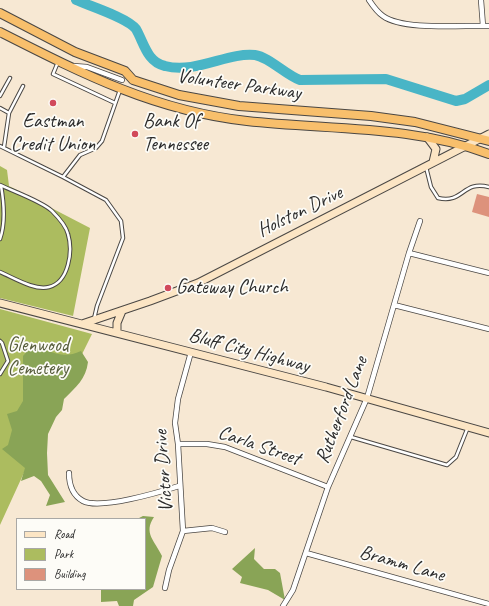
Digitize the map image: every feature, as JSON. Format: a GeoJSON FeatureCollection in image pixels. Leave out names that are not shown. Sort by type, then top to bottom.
{"type":"FeatureCollection","features":[{"type":"Feature","properties":{"kind":"highway","name":"Volunteer Parkway"},"geometry":{"type":"LineString","coordinates":[[0,14],[75,52],[125,71],[133,80],[162,90],[200,99],[254,108],[408,121],[486,137]]}},
{"type":"Feature","properties":{"kind":"highway","name":"Volunteer Parkway"},"geometry":{"type":"LineString","coordinates":[[0,32],[62,63],[120,89],[182,109],[239,120],[379,131],[427,137],[467,146],[489,154]]}},
{"type":"Feature","properties":{"kind":"main road"},"geometry":{"type":"LineString","coordinates":[[427,137],[436,149],[433,162]]}},
{"type":"Feature","properties":{"kind":"main road","name":"Holston Drive"},"geometry":{"type":"LineString","coordinates":[[82,324],[198,283],[433,162],[486,137]]}},
{"type":"Feature","properties":{"kind":"main road","name":"Bluff City Highway"},"geometry":{"type":"LineString","coordinates":[[0,303],[367,398],[489,433]]}},
{"type":"Feature","properties":{"kind":"main road"},"geometry":{"type":"LineString","coordinates":[[117,333],[117,323],[122,311]]}},
{"type":"Feature","properties":{"kind":"street"},"geometry":{"type":"LineString","coordinates":[[369,0],[374,8],[384,17],[402,24],[489,26]]}},
{"type":"Feature","properties":{"kind":"street"},"geometry":{"type":"LineString","coordinates":[[480,0],[483,26]]}},
{"type":"Feature","properties":{"kind":"street"},"geometry":{"type":"LineString","coordinates":[[62,63],[87,68],[122,80]]}},
{"type":"Feature","properties":{"kind":"street"},"geometry":{"type":"LineString","coordinates":[[120,89],[125,71]]}},
{"type":"Feature","properties":{"kind":"street","name":"Rutherford Lane"},"geometry":{"type":"LineString","coordinates":[[283,606],[293,590],[328,487],[367,398],[409,253],[420,221]]}},
{"type":"Feature","properties":{"kind":"street"},"geometry":{"type":"LineString","coordinates":[[409,253],[489,273]]}},
{"type":"Feature","properties":{"kind":"street"},"geometry":{"type":"LineString","coordinates":[[394,305],[489,329]]}},
{"type":"Feature","properties":{"kind":"street","name":"Victor Drive"},"geometry":{"type":"LineString","coordinates":[[165,588],[169,570],[183,531],[179,486],[178,444],[175,423],[178,398],[191,352]]}},
{"type":"Feature","properties":{"kind":"street","name":"Carla Street"},"geometry":{"type":"LineString","coordinates":[[178,444],[207,444],[225,447],[328,487]]}},
{"type":"Feature","properties":{"kind":"street"},"geometry":{"type":"LineString","coordinates":[[69,472],[71,489],[77,497],[84,502],[120,501],[153,494],[179,486]]}},
{"type":"Feature","properties":{"kind":"street"},"geometry":{"type":"LineString","coordinates":[[183,531],[212,528],[225,532]]}},
{"type":"Feature","properties":{"kind":"street","name":"Bramm Lane"},"geometry":{"type":"LineString","coordinates":[[306,553],[489,604]]}},
{"type":"Feature","properties":{"kind":"lane"},"geometry":{"type":"LineString","coordinates":[[62,63],[53,74],[115,103]]}},
{"type":"Feature","properties":{"kind":"lane"},"geometry":{"type":"LineString","coordinates":[[0,96],[10,78]]}},
{"type":"Feature","properties":{"kind":"lane"},"geometry":{"type":"LineString","coordinates":[[4,147],[9,113],[23,86]]}},
{"type":"Feature","properties":{"kind":"lane"},"geometry":{"type":"LineString","coordinates":[[64,177],[80,155],[96,148],[102,141],[120,89]]}},
{"type":"Feature","properties":{"kind":"lane"},"geometry":{"type":"LineString","coordinates":[[0,108],[9,113]]}},
{"type":"Feature","properties":{"kind":"lane"},"geometry":{"type":"LineString","coordinates":[[0,146],[64,177],[106,200],[121,221],[124,238],[97,306],[94,320]]}},
{"type":"Feature","properties":{"kind":"lane"},"geometry":{"type":"LineString","coordinates":[[426,166],[431,187],[438,198],[448,200],[461,195],[470,186],[478,185],[489,187]]}},
{"type":"Feature","properties":{"kind":"lane"},"geometry":{"type":"LineString","coordinates":[[0,185],[4,203],[0,239]]}},
{"type":"Feature","properties":{"kind":"lane"},"geometry":{"type":"LineString","coordinates":[[0,185],[52,210],[68,234],[69,251],[65,274],[60,282],[50,287],[40,288],[0,272]]}},
{"type":"Feature","properties":{"kind":"lane"},"geometry":{"type":"LineString","coordinates":[[0,341],[8,361],[0,374]]}},
{"type":"Feature","properties":{"kind":"lane"},"geometry":{"type":"LineString","coordinates":[[350,436],[447,465],[456,458],[468,427]]}},
{"type":"Feature","properties":{"kind":"green space"},"geometry":{"type":"Polygon","coordinates":[[[0,166],[7,170],[9,186],[90,228],[73,316],[0,298],[0,166]]]}},
{"type":"Feature","properties":{"kind":"green space","name":"Glenwood Cemetery"},"geometry":{"type":"Polygon","coordinates":[[[0,309],[92,334],[33,453],[0,525],[0,309]]]}},
{"type":"Feature","properties":{"kind":"green space"},"geometry":{"type":"Polygon","coordinates":[[[43,343],[47,351],[57,354],[68,355],[81,351],[88,362],[83,378],[64,399],[62,410],[56,417],[48,434],[48,475],[65,502],[46,506],[50,495],[41,481],[34,476],[21,481],[25,468],[2,449],[8,445],[12,430],[7,414],[17,411],[23,401],[23,356],[29,349],[43,343]]]}},
{"type":"Feature","properties":{"kind":"green space"},"geometry":{"type":"Polygon","coordinates":[[[143,516],[154,517],[150,528],[151,537],[162,556],[153,587],[134,600],[133,606],[119,606],[117,601],[101,602],[101,590],[146,590],[146,518],[139,518],[143,516]]]}},
{"type":"Feature","properties":{"kind":"green space"},"geometry":{"type":"Polygon","coordinates":[[[255,548],[254,559],[264,569],[275,569],[280,573],[285,600],[268,590],[240,583],[242,577],[232,569],[255,548]]]}},
{"type":"Feature","properties":{"kind":"building"},"geometry":{"type":"Polygon","coordinates":[[[477,194],[489,197],[489,217],[472,212],[477,194]]]}},
{"type":"Feature","properties":{"kind":"waterway"},"geometry":{"type":"LineString","coordinates":[[76,0],[132,25],[136,29],[150,56],[159,64],[165,66],[177,68],[188,67],[245,55],[255,55],[266,59],[300,80],[386,79],[456,101],[465,99],[489,85]]}},
{"type":"Feature","properties":{"kind":"place","name":"Eastman Credit Union"},"geometry":{"type":"Point","coordinates":[53,103]}},
{"type":"Feature","properties":{"kind":"place","name":"Bank Of Tennessee"},"geometry":{"type":"Point","coordinates":[135,134]}},
{"type":"Feature","properties":{"kind":"place","name":"Gateway Church"},"geometry":{"type":"Point","coordinates":[168,288]}}]}
